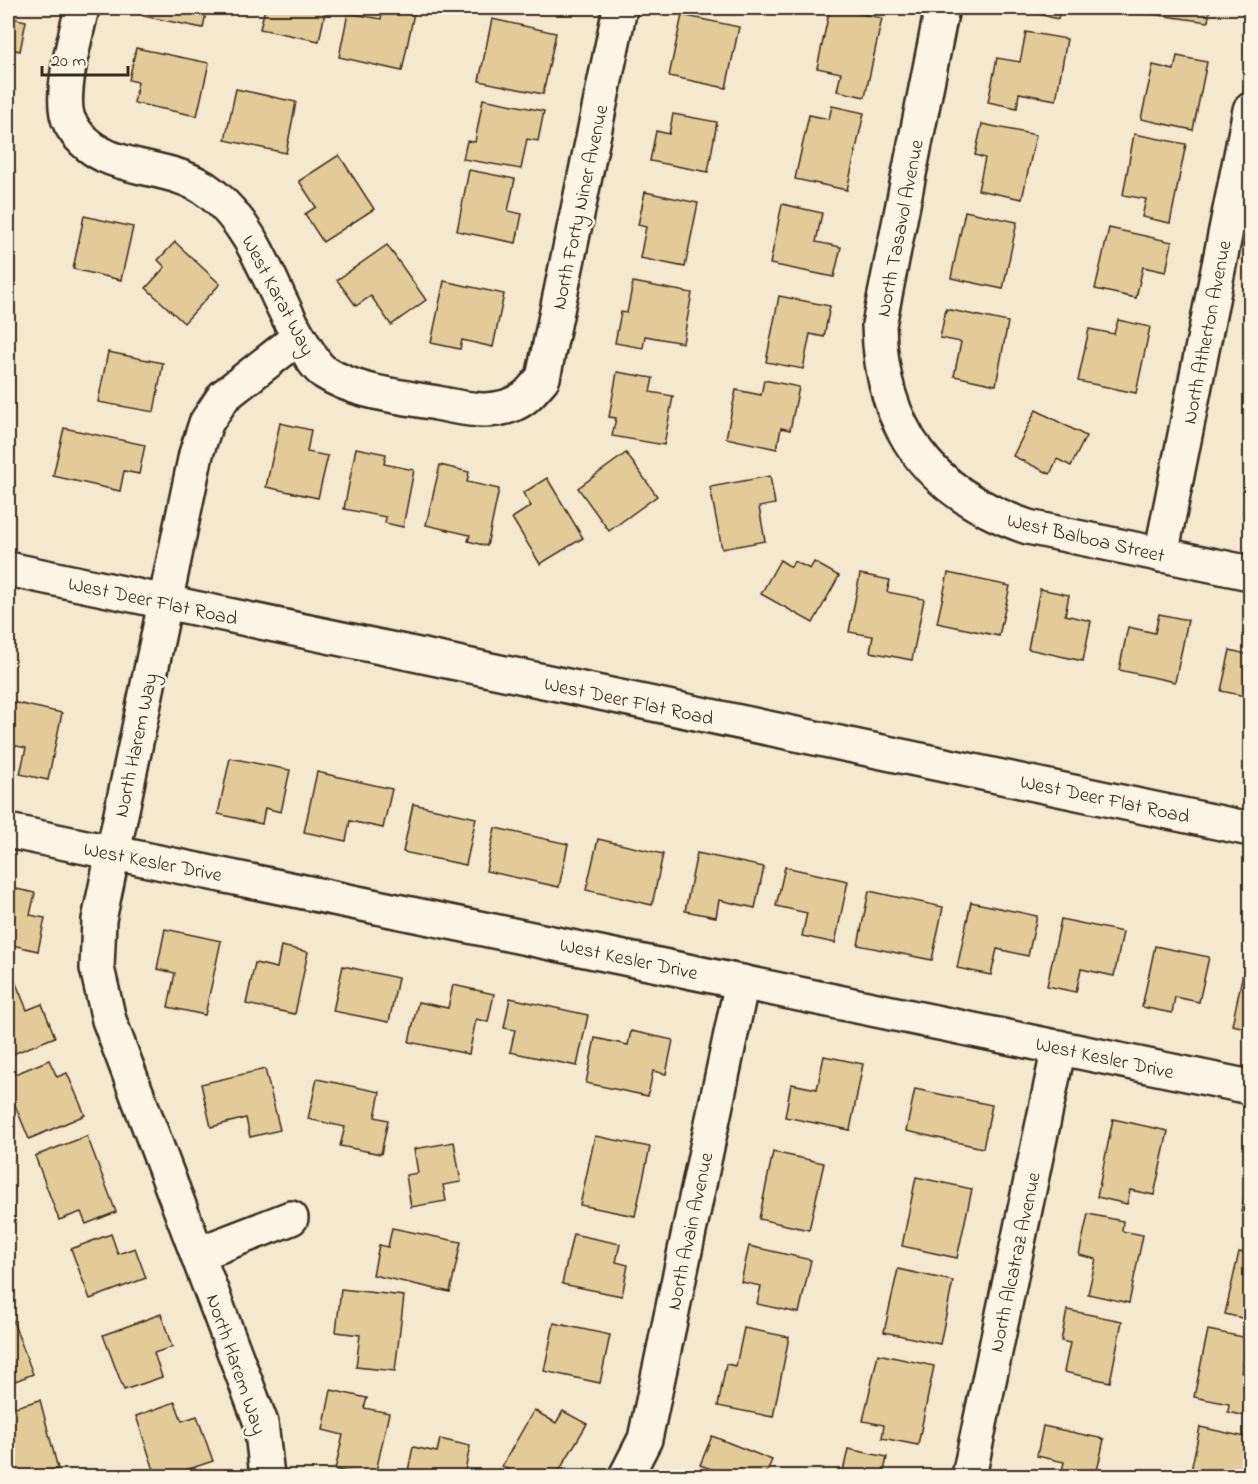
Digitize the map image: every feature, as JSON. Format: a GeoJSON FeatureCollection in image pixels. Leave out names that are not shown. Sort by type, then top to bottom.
{"type":"FeatureCollection","features":[{"type":"Feature","properties":{"kind":"street","name":"West Karat Way"},"geometry":{"type":"LineString","coordinates":[[81,8],[65,88],[68,120],[83,144],[116,161],[180,177],[209,192],[233,213],[251,240],[299,337],[321,371],[350,386],[471,411],[498,409],[524,399]]}},
{"type":"Feature","properties":{"kind":"street","name":"North Forty Niner Avenue"},"geometry":{"type":"LineString","coordinates":[[524,399],[543,378],[620,8]]}},
{"type":"Feature","properties":{"kind":"street","name":"North Tasavol Avenue"},"geometry":{"type":"LineString","coordinates":[[911,445],[885,388],[880,357],[879,325],[942,8]]}},
{"type":"Feature","properties":{"kind":"street","name":"North Atherton Avenue"},"geometry":{"type":"LineString","coordinates":[[1161,555],[1251,110]]}},
{"type":"Feature","properties":{"kind":"street","name":"North Harem Way"},"geometry":{"type":"LineString","coordinates":[[267,1476],[261,1423],[109,1020],[97,969],[99,920],[196,454],[206,423],[224,396],[299,337]]}},
{"type":"Feature","properties":{"kind":"street","name":"West Balboa Street"},"geometry":{"type":"LineString","coordinates":[[911,445],[948,487],[994,516],[1028,528],[1251,573]]}},
{"type":"Feature","properties":{"kind":"street","name":"West Deer Flat Road"},"geometry":{"type":"LineString","coordinates":[[8,569],[166,604],[1251,829]]}},
{"type":"Feature","properties":{"kind":"street","name":"West Kesler Drive"},"geometry":{"type":"LineString","coordinates":[[8,831],[1251,1087]]}},
{"type":"Feature","properties":{"kind":"street","name":"North Avain Avenue"},"geometry":{"type":"LineString","coordinates":[[626,1476],[645,1438],[742,982]]}},
{"type":"Feature","properties":{"kind":"street","name":"North Alcatraz Avenue"},"geometry":{"type":"LineString","coordinates":[[969,1476],[1059,1047]]}},
{"type":"Feature","properties":{"kind":"street"},"geometry":{"type":"LineString","coordinates":[[198,1254],[291,1218]]}},
{"type":"Feature","properties":{"kind":"building"},"geometry":{"type":"Polygon","coordinates":[[[144,8],[207,8],[203,28],[143,16],[144,8]]]}},
{"type":"Feature","properties":{"kind":"building"},"geometry":{"type":"Polygon","coordinates":[[[265,8],[326,8],[319,41],[260,29],[265,8]]]}},
{"type":"Feature","properties":{"kind":"building"},"geometry":{"type":"Polygon","coordinates":[[[383,8],[415,8],[402,71],[339,57],[348,13],[381,19],[383,8]]]}},
{"type":"Feature","properties":{"kind":"building"},"geometry":{"type":"Polygon","coordinates":[[[830,8],[882,18],[865,97],[837,91],[841,73],[817,68],[830,8]]]}},
{"type":"Feature","properties":{"kind":"building"},"geometry":{"type":"Polygon","coordinates":[[[1015,8],[1060,8],[1058,19],[1015,8]]]}},
{"type":"Feature","properties":{"kind":"building"},"geometry":{"type":"Polygon","coordinates":[[[1145,8],[1210,8],[1208,22],[1144,13],[1145,8]]]}},
{"type":"Feature","properties":{"kind":"building"},"geometry":{"type":"Polygon","coordinates":[[[682,15],[739,27],[726,88],[669,76],[682,15]]]}},
{"type":"Feature","properties":{"kind":"building"},"geometry":{"type":"Polygon","coordinates":[[[8,17],[26,21],[20,51],[11,49],[8,66],[8,17]]]}},
{"type":"Feature","properties":{"kind":"building"},"geometry":{"type":"Polygon","coordinates":[[[492,19],[556,33],[543,94],[479,81],[492,19]]]}},
{"type":"Feature","properties":{"kind":"building"},"geometry":{"type":"Polygon","coordinates":[[[1026,32],[1067,39],[1056,100],[1019,93],[1017,108],[988,102],[997,58],[1020,62],[1026,32]]]}},
{"type":"Feature","properties":{"kind":"building"},"geometry":{"type":"Polygon","coordinates":[[[136,48],[209,63],[197,116],[134,103],[138,82],[129,80],[136,48]]]}},
{"type":"Feature","properties":{"kind":"building"},"geometry":{"type":"Polygon","coordinates":[[[1177,56],[1207,62],[1193,130],[1141,119],[1153,65],[1174,70],[1177,56]]]}},
{"type":"Feature","properties":{"kind":"building"},"geometry":{"type":"Polygon","coordinates":[[[236,89],[296,102],[286,153],[225,140],[236,89]]]}},
{"type":"Feature","properties":{"kind":"building"},"geometry":{"type":"Polygon","coordinates":[[[483,99],[544,111],[538,141],[527,139],[521,169],[463,159],[467,141],[475,142],[483,99]]]}},
{"type":"Feature","properties":{"kind":"building"},"geometry":{"type":"Polygon","coordinates":[[[832,106],[864,113],[847,190],[795,179],[809,115],[829,119],[832,106]]]}},
{"type":"Feature","properties":{"kind":"building"},"geometry":{"type":"Polygon","coordinates":[[[673,114],[717,122],[708,172],[650,161],[656,131],[669,134],[673,114]]]}},
{"type":"Feature","properties":{"kind":"building"},"geometry":{"type":"Polygon","coordinates":[[[982,124],[1036,135],[1022,199],[978,190],[985,158],[975,155],[982,124]]]}},
{"type":"Feature","properties":{"kind":"building"},"geometry":{"type":"Polygon","coordinates":[[[1134,134],[1186,144],[1170,223],[1142,217],[1146,199],[1123,195],[1134,134]]]}},
{"type":"Feature","properties":{"kind":"building"},"geometry":{"type":"Polygon","coordinates":[[[339,155],[374,209],[323,242],[305,214],[316,207],[299,181],[339,155]]]}},
{"type":"Feature","properties":{"kind":"building"},"geometry":{"type":"Polygon","coordinates":[[[469,170],[515,179],[508,211],[522,214],[516,243],[457,231],[469,170]]]}},
{"type":"Feature","properties":{"kind":"building"},"geometry":{"type":"Polygon","coordinates":[[[645,192],[698,203],[685,267],[640,258],[646,227],[638,225],[645,192]]]}},
{"type":"Feature","properties":{"kind":"building"},"geometry":{"type":"Polygon","coordinates":[[[782,204],[822,213],[816,242],[841,247],[834,277],[770,264],[782,204]]]}},
{"type":"Feature","properties":{"kind":"building"},"geometry":{"type":"Polygon","coordinates":[[[965,211],[1017,222],[1003,289],[951,278],[965,211]]]}},
{"type":"Feature","properties":{"kind":"building"},"geometry":{"type":"Polygon","coordinates":[[[84,216],[133,227],[121,280],[73,269],[84,216]]]}},
{"type":"Feature","properties":{"kind":"building"},"geometry":{"type":"Polygon","coordinates":[[[1109,228],[1172,242],[1166,272],[1143,267],[1136,298],[1095,289],[1109,228]]]}},
{"type":"Feature","properties":{"kind":"building"},"geometry":{"type":"Polygon","coordinates":[[[175,242],[220,284],[184,323],[146,288],[165,267],[158,260],[175,242]]]}},
{"type":"Feature","properties":{"kind":"building"},"geometry":{"type":"Polygon","coordinates":[[[387,245],[426,300],[391,325],[371,296],[356,306],[337,280],[387,245]]]}},
{"type":"Feature","properties":{"kind":"building"},"geometry":{"type":"Polygon","coordinates":[[[444,281],[504,294],[493,347],[462,340],[460,349],[431,343],[444,281]]]}},
{"type":"Feature","properties":{"kind":"building"},"geometry":{"type":"Polygon","coordinates":[[[633,282],[692,293],[683,343],[645,336],[643,348],[615,343],[621,312],[627,313],[633,282]]]}},
{"type":"Feature","properties":{"kind":"building"},"geometry":{"type":"Polygon","coordinates":[[[779,296],[830,306],[824,337],[810,334],[803,369],[766,362],[779,296]]]}},
{"type":"Feature","properties":{"kind":"building"},"geometry":{"type":"Polygon","coordinates":[[[946,309],[1008,322],[996,385],[954,376],[961,342],[940,338],[946,309]]]}},
{"type":"Feature","properties":{"kind":"building"},"geometry":{"type":"Polygon","coordinates":[[[1118,320],[1150,327],[1136,393],[1078,381],[1089,329],[1114,334],[1118,320]]]}},
{"type":"Feature","properties":{"kind":"building"},"geometry":{"type":"Polygon","coordinates":[[[108,352],[163,363],[154,412],[98,402],[108,352]]]}},
{"type":"Feature","properties":{"kind":"building"},"geometry":{"type":"Polygon","coordinates":[[[617,372],[653,378],[650,392],[673,396],[664,445],[612,436],[616,418],[609,417],[617,372]]]}},
{"type":"Feature","properties":{"kind":"building"},"geometry":{"type":"Polygon","coordinates":[[[764,380],[799,387],[790,430],[781,428],[777,449],[726,438],[736,390],[761,395],[764,380]]]}},
{"type":"Feature","properties":{"kind":"building"},"geometry":{"type":"Polygon","coordinates":[[[1036,410],[1086,436],[1071,466],[1057,459],[1050,474],[1013,456],[1036,410]]]}},
{"type":"Feature","properties":{"kind":"building"},"geometry":{"type":"Polygon","coordinates":[[[280,423],[311,430],[307,452],[328,456],[318,498],[266,487],[280,423]]]}},
{"type":"Feature","properties":{"kind":"building"},"geometry":{"type":"Polygon","coordinates":[[[64,428],[145,445],[139,474],[124,471],[120,491],[53,476],[64,428]]]}},
{"type":"Feature","properties":{"kind":"building"},"geometry":{"type":"Polygon","coordinates":[[[356,448],[386,454],[384,464],[414,470],[403,527],[385,523],[386,517],[344,509],[356,448]]]}},
{"type":"Feature","properties":{"kind":"building"},"geometry":{"type":"Polygon","coordinates":[[[626,453],[657,496],[609,531],[578,488],[626,453]]]}},
{"type":"Feature","properties":{"kind":"building"},"geometry":{"type":"Polygon","coordinates":[[[440,465],[469,472],[467,482],[499,489],[487,546],[468,541],[470,535],[426,525],[440,465]]]}},
{"type":"Feature","properties":{"kind":"building"},"geometry":{"type":"Polygon","coordinates":[[[770,476],[775,504],[759,507],[765,541],[722,549],[710,487],[770,476]]]}},
{"type":"Feature","properties":{"kind":"building"},"geometry":{"type":"Polygon","coordinates":[[[547,478],[583,538],[540,564],[512,518],[531,506],[523,493],[547,478]]]}},
{"type":"Feature","properties":{"kind":"building"},"geometry":{"type":"Polygon","coordinates":[[[1250,479],[1250,514],[1243,512],[1250,479]]]}},
{"type":"Feature","properties":{"kind":"building"},"geometry":{"type":"Polygon","coordinates":[[[780,560],[791,567],[794,561],[810,569],[814,562],[839,576],[813,623],[761,594],[780,560]]]}},
{"type":"Feature","properties":{"kind":"building"},"geometry":{"type":"Polygon","coordinates":[[[948,573],[1010,586],[999,636],[937,623],[948,573]]]}},
{"type":"Feature","properties":{"kind":"building"},"geometry":{"type":"Polygon","coordinates":[[[860,574],[890,580],[887,592],[924,599],[912,660],[870,652],[873,636],[849,632],[860,574]]]}},
{"type":"Feature","properties":{"kind":"building"},"geometry":{"type":"Polygon","coordinates":[[[1040,589],[1069,595],[1065,615],[1091,621],[1083,661],[1028,649],[1040,589]]]}},
{"type":"Feature","properties":{"kind":"building"},"geometry":{"type":"Polygon","coordinates":[[[1159,614],[1188,620],[1175,682],[1119,670],[1128,627],[1155,633],[1159,614]]]}},
{"type":"Feature","properties":{"kind":"building"},"geometry":{"type":"Polygon","coordinates":[[[1230,650],[1250,655],[1250,697],[1221,691],[1230,650]]]}},
{"type":"Feature","properties":{"kind":"building"},"geometry":{"type":"Polygon","coordinates":[[[8,701],[62,713],[48,780],[20,774],[26,748],[8,744],[8,701]]]}},
{"type":"Feature","properties":{"kind":"building"},"geometry":{"type":"Polygon","coordinates":[[[230,758],[290,770],[281,812],[265,808],[262,824],[218,814],[230,758]]]}},
{"type":"Feature","properties":{"kind":"building"},"geometry":{"type":"Polygon","coordinates":[[[317,772],[392,789],[383,828],[350,821],[346,841],[304,832],[317,772]]]}},
{"type":"Feature","properties":{"kind":"building"},"geometry":{"type":"Polygon","coordinates":[[[413,804],[476,818],[466,865],[403,852],[413,804]]]}},
{"type":"Feature","properties":{"kind":"building"},"geometry":{"type":"Polygon","coordinates":[[[495,828],[568,844],[559,887],[486,871],[495,828]]]}},
{"type":"Feature","properties":{"kind":"building"},"geometry":{"type":"Polygon","coordinates":[[[598,839],[663,854],[652,905],[586,890],[598,839]]]}},
{"type":"Feature","properties":{"kind":"building"},"geometry":{"type":"Polygon","coordinates":[[[697,853],[764,867],[755,908],[719,900],[716,917],[685,911],[697,853]]]}},
{"type":"Feature","properties":{"kind":"building"},"geometry":{"type":"Polygon","coordinates":[[[785,867],[848,881],[835,943],[802,936],[807,913],[776,906],[785,867]]]}},
{"type":"Feature","properties":{"kind":"building"},"geometry":{"type":"Polygon","coordinates":[[[8,887],[35,893],[30,915],[45,918],[38,951],[8,944],[8,887]]]}},
{"type":"Feature","properties":{"kind":"building"},"geometry":{"type":"Polygon","coordinates":[[[869,891],[943,907],[932,960],[858,945],[869,891]]]}},
{"type":"Feature","properties":{"kind":"building"},"geometry":{"type":"Polygon","coordinates":[[[971,902],[1037,916],[1028,956],[997,949],[991,975],[957,968],[971,902]]]}},
{"type":"Feature","properties":{"kind":"building"},"geometry":{"type":"Polygon","coordinates":[[[1061,919],[1123,932],[1114,976],[1081,969],[1076,992],[1047,986],[1061,919]]]}},
{"type":"Feature","properties":{"kind":"building"},"geometry":{"type":"Polygon","coordinates":[[[165,929],[221,941],[205,1015],[168,1007],[175,973],[157,969],[165,929]]]}},
{"type":"Feature","properties":{"kind":"building"},"geometry":{"type":"Polygon","coordinates":[[[281,946],[308,952],[295,1014],[246,1004],[255,963],[277,968],[281,946]]]}},
{"type":"Feature","properties":{"kind":"building"},"geometry":{"type":"Polygon","coordinates":[[[1155,946],[1209,957],[1199,1002],[1175,997],[1172,1013],[1142,1007],[1155,946]]]}},
{"type":"Feature","properties":{"kind":"building"},"geometry":{"type":"Polygon","coordinates":[[[343,966],[398,978],[389,1022],[333,1011],[343,966]]]}},
{"type":"Feature","properties":{"kind":"building"},"geometry":{"type":"Polygon","coordinates":[[[1244,968],[1250,969],[1250,1029],[1232,1025],[1244,968]]]}},
{"type":"Feature","properties":{"kind":"building"},"geometry":{"type":"Polygon","coordinates":[[[13,976],[27,1010],[42,1004],[55,1037],[8,1056],[8,979],[13,976]]]}},
{"type":"Feature","properties":{"kind":"building"},"geometry":{"type":"Polygon","coordinates":[[[453,985],[494,994],[488,1022],[476,1019],[469,1054],[409,1042],[418,1002],[448,1008],[453,985]]]}},
{"type":"Feature","properties":{"kind":"building"},"geometry":{"type":"Polygon","coordinates":[[[510,998],[588,1015],[577,1066],[510,1052],[515,1030],[504,1028],[510,998]]]}},
{"type":"Feature","properties":{"kind":"building"},"geometry":{"type":"Polygon","coordinates":[[[631,1031],[673,1040],[666,1074],[653,1071],[648,1096],[586,1083],[595,1038],[628,1045],[631,1031]]]}},
{"type":"Feature","properties":{"kind":"building"},"geometry":{"type":"Polygon","coordinates":[[[824,1056],[863,1064],[850,1130],[785,1117],[791,1084],[817,1089],[824,1056]]]}},
{"type":"Feature","properties":{"kind":"building"},"geometry":{"type":"Polygon","coordinates":[[[49,1060],[57,1077],[67,1073],[85,1115],[29,1139],[8,1088],[8,1077],[49,1060]]]}},
{"type":"Feature","properties":{"kind":"building"},"geometry":{"type":"Polygon","coordinates":[[[265,1069],[280,1130],[250,1137],[246,1118],[211,1127],[201,1084],[265,1069]]]}},
{"type":"Feature","properties":{"kind":"building"},"geometry":{"type":"Polygon","coordinates":[[[317,1079],[380,1092],[375,1117],[388,1120],[381,1154],[340,1146],[345,1127],[308,1119],[317,1079]]]}},
{"type":"Feature","properties":{"kind":"building"},"geometry":{"type":"Polygon","coordinates":[[[915,1089],[992,1105],[983,1148],[906,1131],[915,1089]]]}},
{"type":"Feature","properties":{"kind":"building"},"geometry":{"type":"Polygon","coordinates":[[[1113,1119],[1168,1131],[1154,1195],[1130,1190],[1127,1204],[1097,1197],[1113,1119]]]}},
{"type":"Feature","properties":{"kind":"building"},"geometry":{"type":"Polygon","coordinates":[[[87,1136],[116,1212],[86,1224],[81,1212],[59,1220],[35,1156],[87,1136]]]}},
{"type":"Feature","properties":{"kind":"building"},"geometry":{"type":"Polygon","coordinates":[[[595,1136],[650,1147],[635,1216],[580,1205],[595,1136]]]}},
{"type":"Feature","properties":{"kind":"building"},"geometry":{"type":"Polygon","coordinates":[[[454,1142],[461,1182],[443,1185],[446,1201],[411,1207],[406,1175],[418,1173],[414,1149],[454,1142]]]}},
{"type":"Feature","properties":{"kind":"building"},"geometry":{"type":"Polygon","coordinates":[[[773,1152],[824,1163],[809,1230],[759,1219],[773,1152]]]}},
{"type":"Feature","properties":{"kind":"building"},"geometry":{"type":"Polygon","coordinates":[[[1250,1169],[1250,1214],[1241,1212],[1250,1169]]]}},
{"type":"Feature","properties":{"kind":"building"},"geometry":{"type":"Polygon","coordinates":[[[916,1177],[972,1189],[957,1258],[902,1246],[916,1177]]]}},
{"type":"Feature","properties":{"kind":"building"},"geometry":{"type":"Polygon","coordinates":[[[1088,1214],[1123,1221],[1122,1231],[1143,1235],[1129,1303],[1088,1294],[1096,1259],[1079,1255],[1088,1214]]]}},
{"type":"Feature","properties":{"kind":"building"},"geometry":{"type":"Polygon","coordinates":[[[392,1228],[461,1242],[450,1292],[373,1275],[379,1245],[388,1247],[392,1228]]]}},
{"type":"Feature","properties":{"kind":"building"},"geometry":{"type":"Polygon","coordinates":[[[111,1234],[118,1254],[135,1248],[146,1278],[90,1299],[71,1249],[111,1234]]]}},
{"type":"Feature","properties":{"kind":"building"},"geometry":{"type":"Polygon","coordinates":[[[573,1234],[620,1244],[616,1262],[628,1265],[622,1296],[562,1284],[573,1234]]]}},
{"type":"Feature","properties":{"kind":"building"},"geometry":{"type":"Polygon","coordinates":[[[749,1246],[811,1260],[799,1313],[757,1304],[761,1286],[741,1282],[749,1246]]]}},
{"type":"Feature","properties":{"kind":"building"},"geometry":{"type":"Polygon","coordinates":[[[1239,1252],[1250,1254],[1250,1320],[1225,1314],[1239,1252]]]}},
{"type":"Feature","properties":{"kind":"building"},"geometry":{"type":"Polygon","coordinates":[[[898,1269],[953,1281],[940,1344],[884,1332],[898,1269]]]}},
{"type":"Feature","properties":{"kind":"building"},"geometry":{"type":"Polygon","coordinates":[[[341,1289],[404,1296],[395,1371],[356,1367],[360,1335],[336,1332],[341,1289]]]}},
{"type":"Feature","properties":{"kind":"building"},"geometry":{"type":"Polygon","coordinates":[[[1067,1310],[1122,1321],[1110,1382],[1064,1372],[1070,1343],[1061,1341],[1067,1310]]]}},
{"type":"Feature","properties":{"kind":"building"},"geometry":{"type":"Polygon","coordinates":[[[8,1312],[33,1374],[8,1384],[8,1312]]]}},
{"type":"Feature","properties":{"kind":"building"},"geometry":{"type":"Polygon","coordinates":[[[161,1314],[172,1347],[154,1353],[162,1377],[124,1390],[103,1335],[161,1314]]]}},
{"type":"Feature","properties":{"kind":"building"},"geometry":{"type":"Polygon","coordinates":[[[554,1323],[610,1335],[600,1383],[544,1371],[554,1323]]]}},
{"type":"Feature","properties":{"kind":"building"},"geometry":{"type":"Polygon","coordinates":[[[744,1328],[789,1337],[773,1417],[718,1406],[726,1364],[736,1366],[744,1328]]]}},
{"type":"Feature","properties":{"kind":"building"},"geometry":{"type":"Polygon","coordinates":[[[1208,1330],[1248,1338],[1241,1372],[1250,1374],[1250,1417],[1228,1412],[1229,1404],[1194,1397],[1208,1330]]]}},
{"type":"Feature","properties":{"kind":"building"},"geometry":{"type":"Polygon","coordinates":[[[878,1354],[934,1366],[918,1445],[882,1438],[884,1425],[863,1421],[878,1354]]]}},
{"type":"Feature","properties":{"kind":"building"},"geometry":{"type":"Polygon","coordinates":[[[331,1390],[367,1398],[364,1408],[389,1413],[375,1476],[335,1470],[343,1435],[323,1430],[331,1390]]]}},
{"type":"Feature","properties":{"kind":"building"},"geometry":{"type":"Polygon","coordinates":[[[40,1400],[58,1469],[18,1476],[8,1442],[8,1409],[40,1400]]]}},
{"type":"Feature","properties":{"kind":"building"},"geometry":{"type":"Polygon","coordinates":[[[175,1402],[182,1421],[197,1416],[213,1461],[168,1476],[156,1476],[136,1416],[175,1402]]]}},
{"type":"Feature","properties":{"kind":"building"},"geometry":{"type":"Polygon","coordinates":[[[534,1410],[556,1423],[563,1411],[587,1424],[556,1476],[519,1476],[502,1466],[534,1410]]]}},
{"type":"Feature","properties":{"kind":"building"},"geometry":{"type":"Polygon","coordinates":[[[1043,1426],[1104,1439],[1096,1476],[1061,1476],[1064,1462],[1037,1456],[1043,1426]]]}},
{"type":"Feature","properties":{"kind":"building"},"geometry":{"type":"Polygon","coordinates":[[[1200,1427],[1250,1438],[1243,1476],[1190,1476],[1200,1427]]]}},
{"type":"Feature","properties":{"kind":"building"},"geometry":{"type":"Polygon","coordinates":[[[712,1436],[772,1460],[765,1476],[715,1476],[717,1471],[700,1465],[712,1436]]]}},
{"type":"Feature","properties":{"kind":"building"},"geometry":{"type":"Polygon","coordinates":[[[440,1439],[470,1446],[464,1476],[407,1476],[413,1447],[437,1452],[440,1439]]]}},
{"type":"Feature","properties":{"kind":"building"},"geometry":{"type":"Polygon","coordinates":[[[848,1449],[887,1457],[883,1476],[842,1476],[848,1449]]]}}]}
